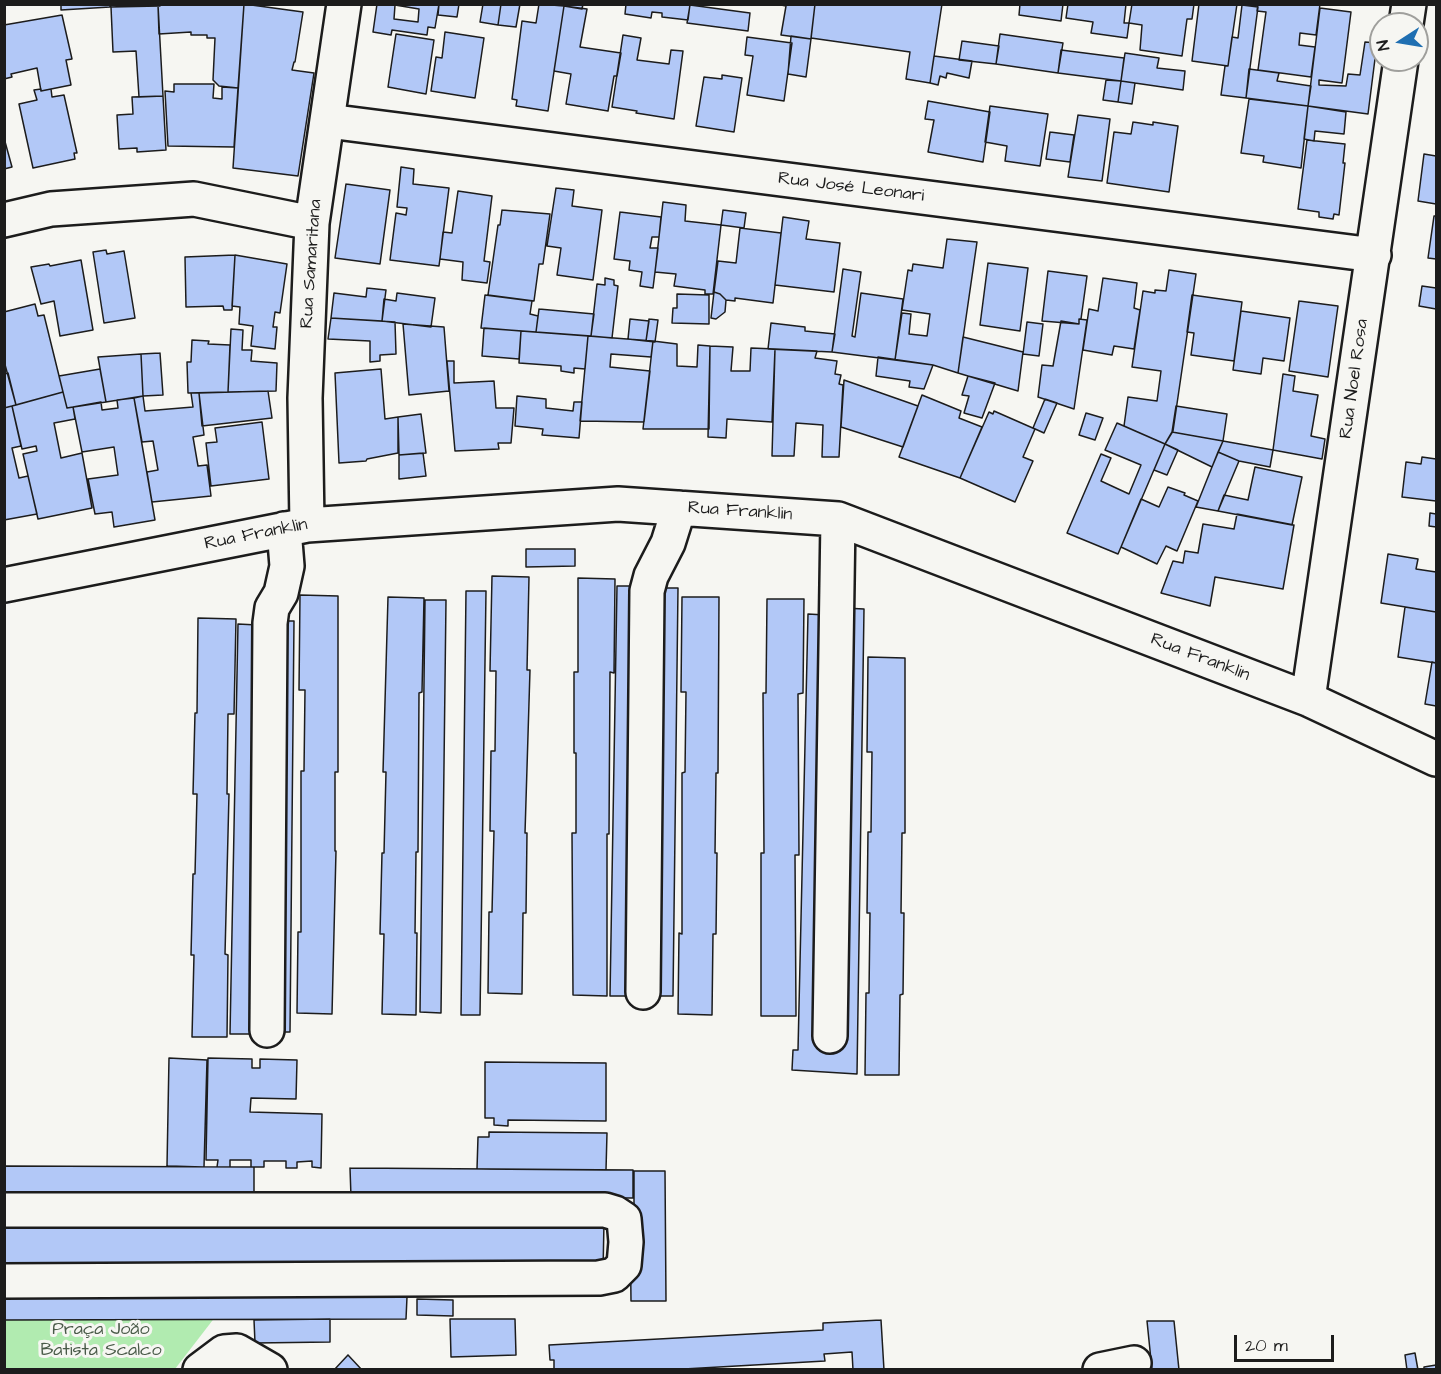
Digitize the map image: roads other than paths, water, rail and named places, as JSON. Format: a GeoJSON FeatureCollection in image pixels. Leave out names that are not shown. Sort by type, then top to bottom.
{"type":"FeatureCollection","features":[{"type":"Feature","properties":{"kind":"street","name":"Rua Samaritana"},"geometry":{"type":"LineString","coordinates":[[267,1030],[270,623],[272,608],[281,593],[295,527],[305,398],[312,223],[344,4]]}},
{"type":"Feature","properties":{"kind":"street","name":"Rua Noel Rosa"},"geometry":{"type":"LineString","coordinates":[[1308,699],[1399,72]]}},
{"type":"Feature","properties":{"kind":"street","name":"Rua José Leonari"},"geometry":{"type":"LineString","coordinates":[[328,121],[1374,255]]}},
{"type":"Feature","properties":{"kind":"street"},"geometry":{"type":"LineString","coordinates":[[4,220],[51,209],[194,199],[312,223]]}},
{"type":"Feature","properties":{"kind":"street","name":"Rua Franklin"},"geometry":{"type":"LineString","coordinates":[[4,585],[295,527],[618,504],[838,519],[1308,699],[1437,759]]}},
{"type":"Feature","properties":{"kind":"street"},"geometry":{"type":"LineString","coordinates":[[643,992],[647,591],[651,576],[668,543],[679,508]]}},
{"type":"Feature","properties":{"kind":"street"},"geometry":{"type":"LineString","coordinates":[[830,1036],[838,519]]}},
{"type":"Feature","properties":{"kind":"street"},"geometry":{"type":"LineString","coordinates":[[4,1210],[605,1210],[624,1219],[626,1242],[624,1265],[615,1275],[599,1278],[4,1281]]}},
{"type":"Feature","properties":{"kind":"street"},"geometry":{"type":"LineString","coordinates":[[200,1370],[224,1352],[237,1351],[270,1370]]}},
{"type":"Feature","properties":{"kind":"street"},"geometry":{"type":"LineString","coordinates":[[1100,1370],[1134,1363]]}},
{"type":"Feature","properties":{"kind":"park label","name":"Praça João Batista Scalco"},"geometry":{"type":"Point","coordinates":[101,1340]}}]}
